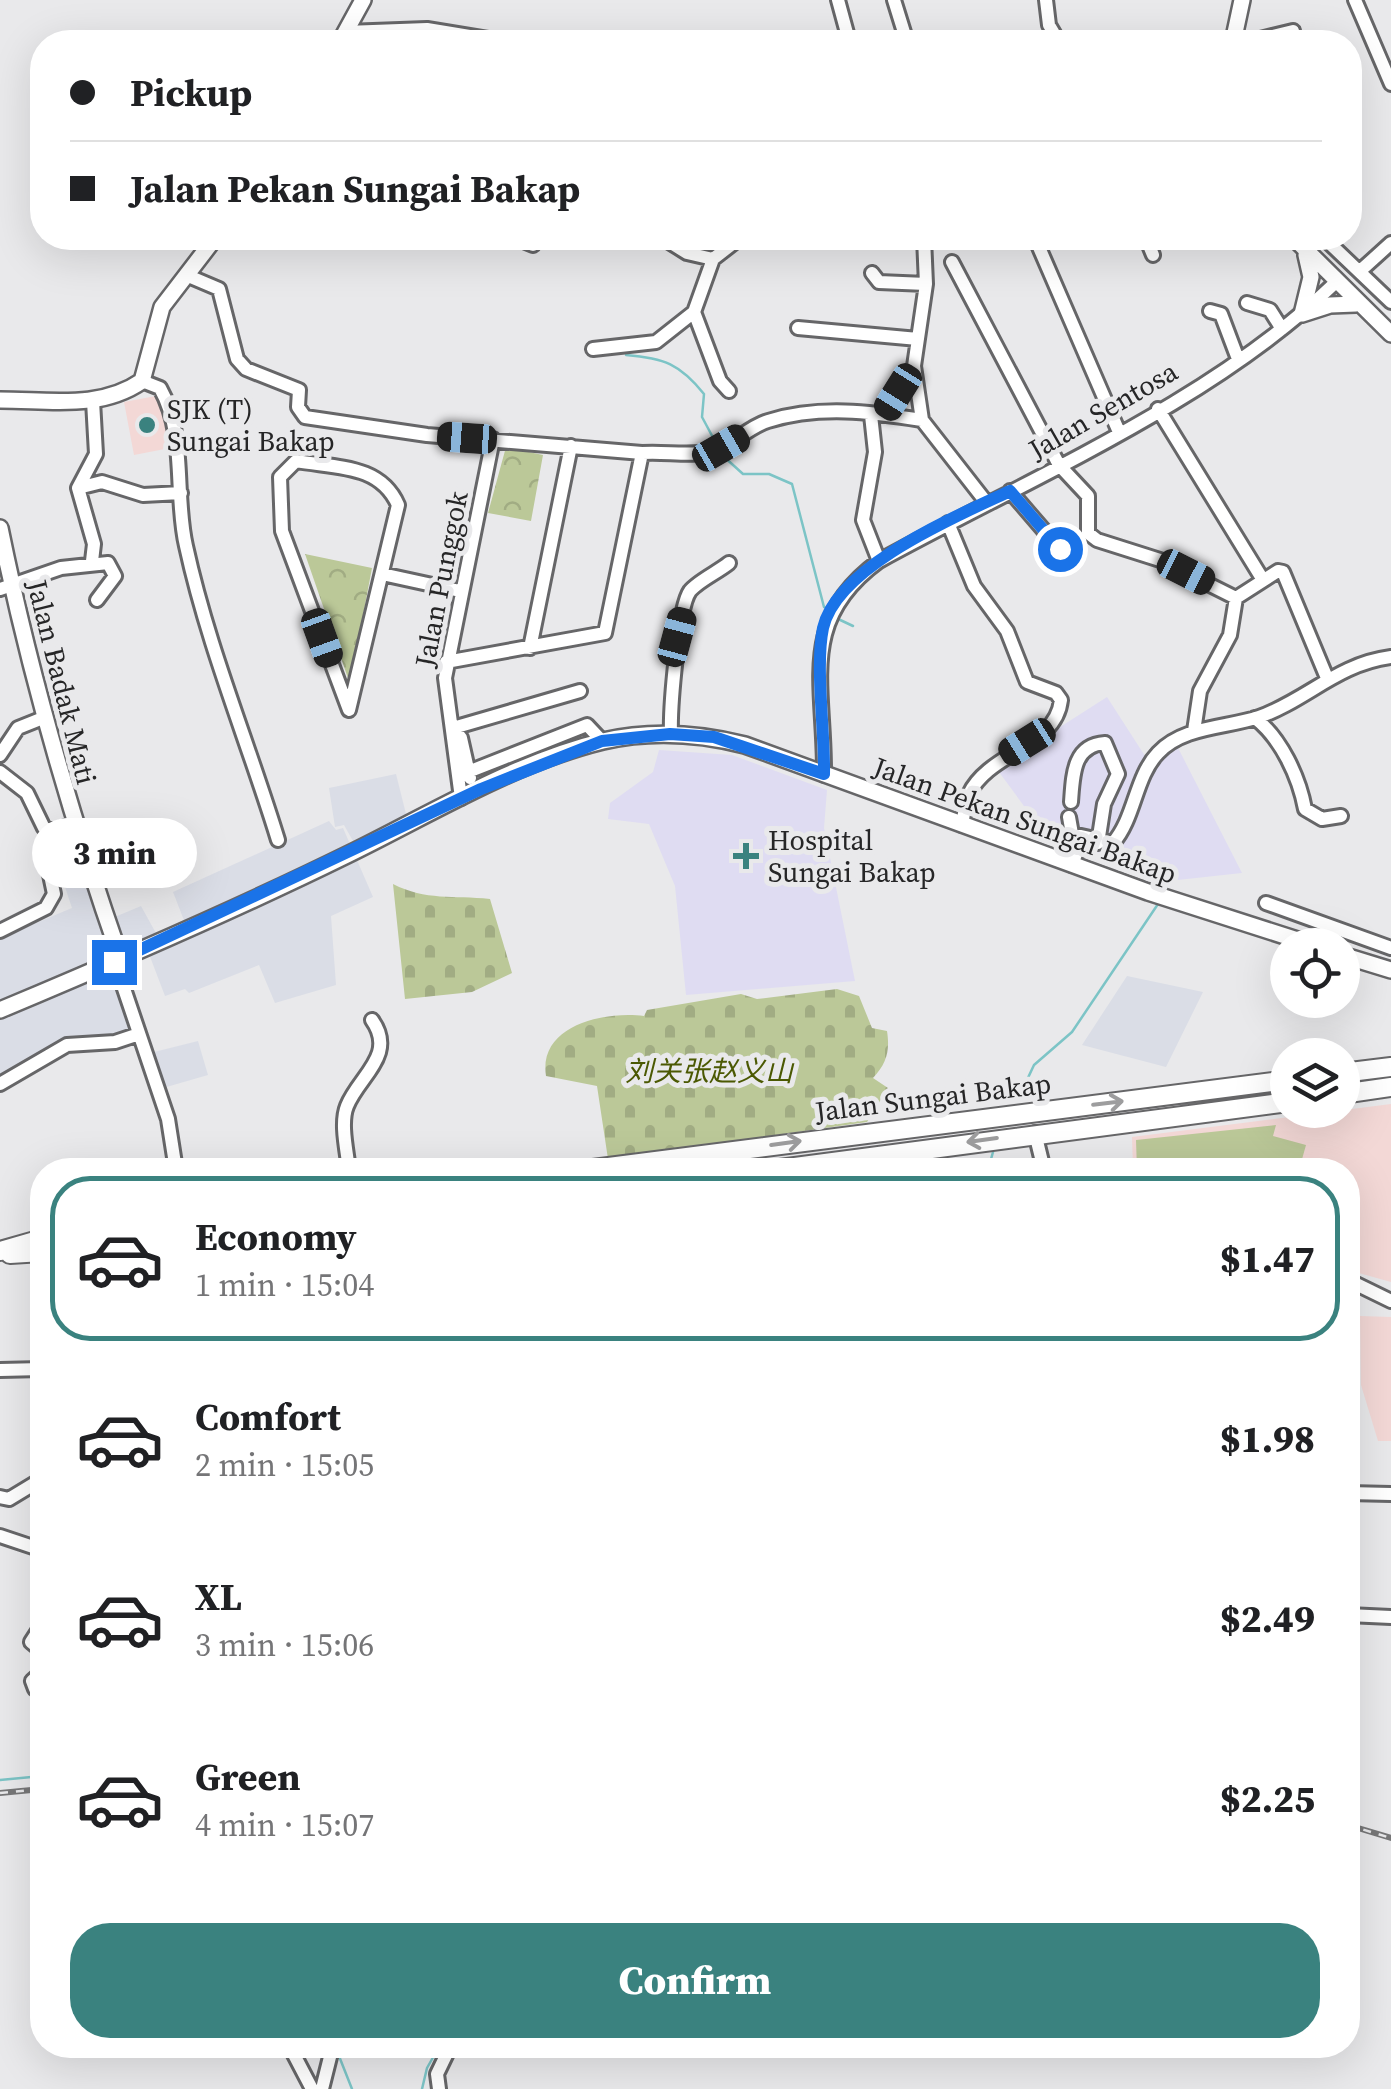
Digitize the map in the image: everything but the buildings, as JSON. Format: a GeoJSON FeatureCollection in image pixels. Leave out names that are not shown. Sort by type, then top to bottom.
{"type":"FeatureCollection","features":[{"type":"Feature","properties":{"kind":"highway"},"geometry":{"type":"LineString","coordinates":[[1360,1071],[1391,1067]]}},
{"type":"Feature","properties":{"kind":"highway","name":"Jalan Sungai Bakap"},"geometry":{"type":"LineString","coordinates":[[679,1158],[1270,1082]]}},
{"type":"Feature","properties":{"kind":"highway"},"geometry":{"type":"LineString","coordinates":[[1360,1091],[1391,1086]]}},
{"type":"Feature","properties":{"kind":"highway","name":"Jalan Sungai Bakap"},"geometry":{"type":"LineString","coordinates":[[857,1158],[1270,1104]]}},
{"type":"Feature","properties":{"kind":"highway"},"geometry":{"type":"LineString","coordinates":[[0,1252],[30,1247]]}},
{"type":"Feature","properties":{"kind":"main road"},"geometry":{"type":"LineString","coordinates":[[347,30],[363,0]]}},
{"type":"Feature","properties":{"kind":"main road"},"geometry":{"type":"LineString","coordinates":[[1236,30],[1242,0]]}},
{"type":"Feature","properties":{"kind":"main road"},"geometry":{"type":"LineString","coordinates":[[0,400],[93,401],[118,397],[142,381],[162,307],[205,250]]}},
{"type":"Feature","properties":{"kind":"main road"},"geometry":{"type":"LineString","coordinates":[[1302,250],[1311,276],[1302,314]]}},
{"type":"Feature","properties":{"kind":"main road"},"geometry":{"type":"LineString","coordinates":[[1305,250],[1334,283],[1391,334]]}},
{"type":"Feature","properties":{"kind":"main road"},"geometry":{"type":"LineString","coordinates":[[1302,314],[1330,305],[1356,304]]}},
{"type":"Feature","properties":{"kind":"main road","name":"Jalan Badak Mati"},"geometry":{"type":"LineString","coordinates":[[0,528],[6,586],[118,961]]}},
{"type":"Feature","properties":{"kind":"main road","name":"Jalan Pekan Sungai Bakap"},"geometry":{"type":"LineString","coordinates":[[0,1010],[118,961],[512,776],[602,741],[670,734],[732,742],[1148,892],[1270,931]]}},
{"type":"Feature","properties":{"kind":"main road"},"geometry":{"type":"LineString","coordinates":[[1360,960],[1391,970]]}},
{"type":"Feature","properties":{"kind":"street"},"geometry":{"type":"LineString","coordinates":[[838,0],[846,30]]}},
{"type":"Feature","properties":{"kind":"street"},"geometry":{"type":"LineString","coordinates":[[894,0],[904,30]]}},
{"type":"Feature","properties":{"kind":"street"},"geometry":{"type":"LineString","coordinates":[[1046,0],[1052,30]]}},
{"type":"Feature","properties":{"kind":"street"},"geometry":{"type":"LineString","coordinates":[[1355,0],[1391,84]]}},
{"type":"Feature","properties":{"kind":"street"},"geometry":{"type":"LineString","coordinates":[[408,30],[438,30]]}},
{"type":"Feature","properties":{"kind":"street"},"geometry":{"type":"LineString","coordinates":[[1360,270],[1391,243]]}},
{"type":"Feature","properties":{"kind":"street"},"geometry":{"type":"LineString","coordinates":[[682,250],[714,258]]}},
{"type":"Feature","properties":{"kind":"street"},"geometry":{"type":"LineString","coordinates":[[592,349],[656,342],[694,312],[714,258],[724,250]]}},
{"type":"Feature","properties":{"kind":"street"},"geometry":{"type":"LineString","coordinates":[[925,250],[926,284],[914,366],[922,420],[986,502]]}},
{"type":"Feature","properties":{"kind":"street"},"geometry":{"type":"LineString","coordinates":[[1040,250],[1119,432]]}},
{"type":"Feature","properties":{"kind":"street"},"geometry":{"type":"LineString","coordinates":[[1151,250],[1153,254]]}},
{"type":"Feature","properties":{"kind":"street"},"geometry":{"type":"LineString","coordinates":[[1338,250],[1391,302]]}},
{"type":"Feature","properties":{"kind":"street"},"geometry":{"type":"LineString","coordinates":[[952,262],[1059,466],[1088,496],[1088,533],[1097,540],[1160,560],[1236,598]]}},
{"type":"Feature","properties":{"kind":"street"},"geometry":{"type":"LineString","coordinates":[[872,273],[878,282],[926,284]]}},
{"type":"Feature","properties":{"kind":"street"},"geometry":{"type":"LineString","coordinates":[[186,275],[219,289],[237,360],[246,369],[299,390],[298,407],[304,417],[427,435],[642,453],[713,450],[766,421],[836,408],[922,420]]}},
{"type":"Feature","properties":{"kind":"street","name":"Jalan Sentosa"},"geometry":{"type":"LineString","coordinates":[[824,774],[823,627],[844,589],[879,561],[1059,466],[1238,360],[1302,314],[1334,283]]}},
{"type":"Feature","properties":{"kind":"street"},"geometry":{"type":"LineString","coordinates":[[1247,303],[1270,310],[1282,329]]}},
{"type":"Feature","properties":{"kind":"street"},"geometry":{"type":"LineString","coordinates":[[1210,311],[1221,314],[1238,360]]}},
{"type":"Feature","properties":{"kind":"street"},"geometry":{"type":"LineString","coordinates":[[694,312],[720,382],[729,391]]}},
{"type":"Feature","properties":{"kind":"street"},"geometry":{"type":"LineString","coordinates":[[798,328],[918,338]]}},
{"type":"Feature","properties":{"kind":"street"},"geometry":{"type":"LineString","coordinates":[[879,561],[863,520],[878,413],[914,366]]}},
{"type":"Feature","properties":{"kind":"street"},"geometry":{"type":"LineString","coordinates":[[142,381],[160,388],[168,401],[184,542],[206,624],[278,840]]}},
{"type":"Feature","properties":{"kind":"street"},"geometry":{"type":"LineString","coordinates":[[92,562],[94,544],[78,488],[96,454],[93,401]]}},
{"type":"Feature","properties":{"kind":"street"},"geometry":{"type":"LineString","coordinates":[[1158,409],[1263,580]]}},
{"type":"Feature","properties":{"kind":"street","name":"Jalan Punggok"},"geometry":{"type":"LineString","coordinates":[[467,796],[453,728],[446,662],[493,439]]}},
{"type":"Feature","properties":{"kind":"street"},"geometry":{"type":"LineString","coordinates":[[530,648],[571,446]]}},
{"type":"Feature","properties":{"kind":"street"},"geometry":{"type":"LineString","coordinates":[[446,662],[605,633],[642,453]]}},
{"type":"Feature","properties":{"kind":"street"},"geometry":{"type":"LineString","coordinates":[[296,461],[375,474],[389,486],[398,505],[349,710],[335,673],[282,531],[280,478],[284,468],[296,461]]}},
{"type":"Feature","properties":{"kind":"street"},"geometry":{"type":"LineString","coordinates":[[78,488],[102,482],[143,495],[181,492]]}},
{"type":"Feature","properties":{"kind":"street"},"geometry":{"type":"LineString","coordinates":[[1010,491],[1060,549],[1058,566]]}},
{"type":"Feature","properties":{"kind":"street"},"geometry":{"type":"LineString","coordinates":[[948,524],[974,586],[1007,631],[1027,682],[1056,693],[1060,700],[1057,718],[1048,730],[1006,756],[975,786],[962,824]]}},
{"type":"Feature","properties":{"kind":"street"},"geometry":{"type":"LineString","coordinates":[[6,586],[92,562],[108,563],[116,572],[97,600]]}},
{"type":"Feature","properties":{"kind":"street"},"geometry":{"type":"LineString","coordinates":[[670,734],[678,666],[676,645],[688,593],[729,562]]}},
{"type":"Feature","properties":{"kind":"street"},"geometry":{"type":"LineString","coordinates":[[1194,731],[1200,691],[1230,635],[1236,598],[1278,571],[1287,577],[1327,678]]}},
{"type":"Feature","properties":{"kind":"street"},"geometry":{"type":"LineString","coordinates":[[382,574],[460,591]]}},
{"type":"Feature","properties":{"kind":"street"},"geometry":{"type":"LineString","coordinates":[[1069,817],[1072,834],[1098,843],[1113,843],[1120,836],[1158,752],[1194,731],[1256,718],[1282,708],[1327,678],[1364,660],[1391,657]]}},
{"type":"Feature","properties":{"kind":"street"},"geometry":{"type":"LineString","coordinates":[[335,673],[358,673]]}},
{"type":"Feature","properties":{"kind":"street"},"geometry":{"type":"LineString","coordinates":[[453,728],[580,691]]}},
{"type":"Feature","properties":{"kind":"street"},"geometry":{"type":"LineString","coordinates":[[0,755],[18,728],[43,718]]}},
{"type":"Feature","properties":{"kind":"street"},"geometry":{"type":"LineString","coordinates":[[1256,718],[1277,742],[1302,790],[1305,809],[1322,819],[1341,816]]}},
{"type":"Feature","properties":{"kind":"street"},"geometry":{"type":"LineString","coordinates":[[468,772],[587,725],[602,741]]}},
{"type":"Feature","properties":{"kind":"street","name":"Jalan Punggok"},"geometry":{"type":"LineString","coordinates":[[453,728],[461,738],[468,772],[467,796]]}},
{"type":"Feature","properties":{"kind":"street"},"geometry":{"type":"LineString","coordinates":[[1071,802],[1073,767],[1080,754],[1105,743],[1118,774],[1104,804],[1098,843]]}},
{"type":"Feature","properties":{"kind":"street"},"geometry":{"type":"LineString","coordinates":[[507,758],[512,776]]}},
{"type":"Feature","properties":{"kind":"street"},"geometry":{"type":"LineString","coordinates":[[0,772],[27,793],[44,828],[54,831],[74,824]]}},
{"type":"Feature","properties":{"kind":"street"},"geometry":{"type":"LineString","coordinates":[[1072,865],[1082,838]]}},
{"type":"Feature","properties":{"kind":"street"},"geometry":{"type":"LineString","coordinates":[[0,930],[46,908],[54,894],[50,875],[86,859]]}},
{"type":"Feature","properties":{"kind":"street"},"geometry":{"type":"LineString","coordinates":[[1266,902],[1391,948]]}},
{"type":"Feature","properties":{"kind":"street","name":"Jalan Badak Mati"},"geometry":{"type":"LineString","coordinates":[[118,961],[168,1119],[174,1158]]}},
{"type":"Feature","properties":{"kind":"street"},"geometry":{"type":"LineString","coordinates":[[348,1158],[345,1110],[381,1053],[372,1020]]}},
{"type":"Feature","properties":{"kind":"street"},"geometry":{"type":"LineString","coordinates":[[0,1084],[67,1045],[116,1042],[139,1034]]}},
{"type":"Feature","properties":{"kind":"street"},"geometry":{"type":"LineString","coordinates":[[1034,1133],[1041,1158]]}},
{"type":"Feature","properties":{"kind":"street"},"geometry":{"type":"LineString","coordinates":[[1360,1286],[1391,1301]]}},
{"type":"Feature","properties":{"kind":"street"},"geometry":{"type":"LineString","coordinates":[[0,1370],[30,1369]]}},
{"type":"Feature","properties":{"kind":"street"},"geometry":{"type":"LineString","coordinates":[[0,1497],[9,1499],[30,1486]]}},
{"type":"Feature","properties":{"kind":"street"},"geometry":{"type":"LineString","coordinates":[[1360,1493],[1391,1494]]}},
{"type":"Feature","properties":{"kind":"street"},"geometry":{"type":"LineString","coordinates":[[0,1536],[30,1546]]}},
{"type":"Feature","properties":{"kind":"street"},"geometry":{"type":"LineString","coordinates":[[1360,1616],[1391,1617]]}},
{"type":"Feature","properties":{"kind":"street"},"geometry":{"type":"LineString","coordinates":[[296,2058],[312,2089]]}},
{"type":"Feature","properties":{"kind":"street"},"geometry":{"type":"LineString","coordinates":[[322,2089],[331,2058]]}},
{"type":"Feature","properties":{"kind":"street"},"geometry":{"type":"LineString","coordinates":[[439,2089],[437,2074],[445,2058]]}},
{"type":"Feature","properties":{"kind":"shaded area","name":"SJK (T) Sungai Bakap"},"geometry":{"type":"Polygon","coordinates":[[[161,395],[170,448],[134,455],[124,402],[161,395]]]}},
{"type":"Feature","properties":{"kind":"shaded area"},"geometry":{"type":"Polygon","coordinates":[[[1107,697],[1145,756],[1174,740],[1242,873],[1159,882],[1052,844],[996,768],[1107,697]]]}},
{"type":"Feature","properties":{"kind":"shaded area","name":"Hospital Sungai Bakap"},"geometry":{"type":"Polygon","coordinates":[[[659,750],[732,755],[827,790],[824,828],[855,981],[686,995],[675,886],[649,824],[608,819],[610,803],[653,772],[659,750]]]}},
{"type":"Feature","properties":{"kind":"shaded area"},"geometry":{"type":"Polygon","coordinates":[[[396,774],[406,814],[353,841],[344,825],[335,827],[329,788],[396,774]]]}},
{"type":"Feature","properties":{"kind":"shaded area"},"geometry":{"type":"Polygon","coordinates":[[[329,821],[336,830],[343,828],[373,897],[331,916],[336,985],[275,1003],[259,965],[189,993],[185,989],[165,996],[149,954],[114,970],[133,1030],[0,1074],[0,938],[72,908],[61,875],[83,865],[110,919],[141,906],[157,935],[185,923],[173,892],[329,821]]]}},
{"type":"Feature","properties":{"kind":"shaded area"},"geometry":{"type":"Polygon","coordinates":[[[1127,976],[1203,992],[1166,1067],[1082,1045],[1127,976]]]}},
{"type":"Feature","properties":{"kind":"shaded area"},"geometry":{"type":"Polygon","coordinates":[[[198,1041],[208,1075],[163,1088],[150,1053],[198,1041]]]}},
{"type":"Feature","properties":{"kind":"shaded area"},"geometry":{"type":"Polygon","coordinates":[[[1391,1104],[1391,1282],[1360,1273],[1360,1158],[1133,1158],[1132,1137],[1270,1119],[1270,1128],[1360,1128],[1360,1108],[1391,1104]]]}},
{"type":"Feature","properties":{"kind":"shaded area"},"geometry":{"type":"Polygon","coordinates":[[[1360,1316],[1391,1317],[1391,1441],[1378,1441],[1361,1385],[1360,1316]]]}},
{"type":"Feature","properties":{"kind":"green space"},"geometry":{"type":"Polygon","coordinates":[[[506,447],[543,455],[531,521],[488,513],[506,447]]]}},
{"type":"Feature","properties":{"kind":"green space"},"geometry":{"type":"Polygon","coordinates":[[[305,554],[372,568],[350,684],[305,554]]]}},
{"type":"Feature","properties":{"kind":"green space"},"geometry":{"type":"Polygon","coordinates":[[[393,884],[428,895],[490,899],[512,973],[472,992],[405,999],[393,884]]]}},
{"type":"Feature","properties":{"kind":"green space","name":"刘关张赵义山"},"geometry":{"type":"Polygon","coordinates":[[[837,989],[859,996],[872,1028],[887,1031],[888,1045],[882,1067],[873,1078],[888,1088],[867,1122],[608,1158],[597,1086],[546,1076],[546,1058],[553,1044],[578,1025],[612,1016],[644,1016],[647,1010],[741,994],[757,999],[837,989]]]}},
{"type":"Feature","properties":{"kind":"green space"},"geometry":{"type":"Polygon","coordinates":[[[1270,1126],[1275,1128],[1273,1136],[1306,1145],[1302,1158],[1137,1158],[1136,1140],[1270,1126]]]}},
{"type":"Feature","properties":{"kind":"waterway"},"geometry":{"type":"LineString","coordinates":[[626,355],[670,364],[695,384],[704,394],[702,417],[717,445]]}},
{"type":"Feature","properties":{"kind":"waterway"},"geometry":{"type":"LineString","coordinates":[[722,455],[743,474],[769,474],[792,484],[824,607]]}},
{"type":"Feature","properties":{"kind":"waterway"},"geometry":{"type":"LineString","coordinates":[[836,618],[853,626]]}},
{"type":"Feature","properties":{"kind":"waterway"},"geometry":{"type":"LineString","coordinates":[[1018,1099],[1034,1065],[1072,1032],[1158,904]]}},
{"type":"Feature","properties":{"kind":"waterway"},"geometry":{"type":"LineString","coordinates":[[991,1158],[993,1152]]}},
{"type":"Feature","properties":{"kind":"waterway"},"geometry":{"type":"LineString","coordinates":[[0,1780],[30,1777]]}},
{"type":"Feature","properties":{"kind":"waterway"},"geometry":{"type":"LineString","coordinates":[[340,2058],[352,2089]]}},
{"type":"Feature","properties":{"kind":"waterway"},"geometry":{"type":"LineString","coordinates":[[422,2089],[433,2058]]}},
{"type":"Feature","properties":{"kind":"railway"},"geometry":{"type":"LineString","coordinates":[[0,1793],[30,1790]]}},
{"type":"Feature","properties":{"kind":"railway"},"geometry":{"type":"LineString","coordinates":[[1360,1829],[1391,1838]]}},
{"type":"Feature","properties":{"kind":"place","name":"SJK (T) Sungai Bakap"},"geometry":{"type":"Point","coordinates":[147,425]}},
{"type":"Feature","properties":{"kind":"place","name":"Hospital Sungai Bakap"},"geometry":{"type":"Point","coordinates":[746,856]}},
{"type":"Feature","properties":{"kind":"route"},"geometry":{"type":"LineString","coordinates":[[114,962],[299,879],[481,789],[602,741],[670,734],[714,737],[824,774],[823,627],[844,589],[879,561],[1010,491],[1060,549]]}}]}
